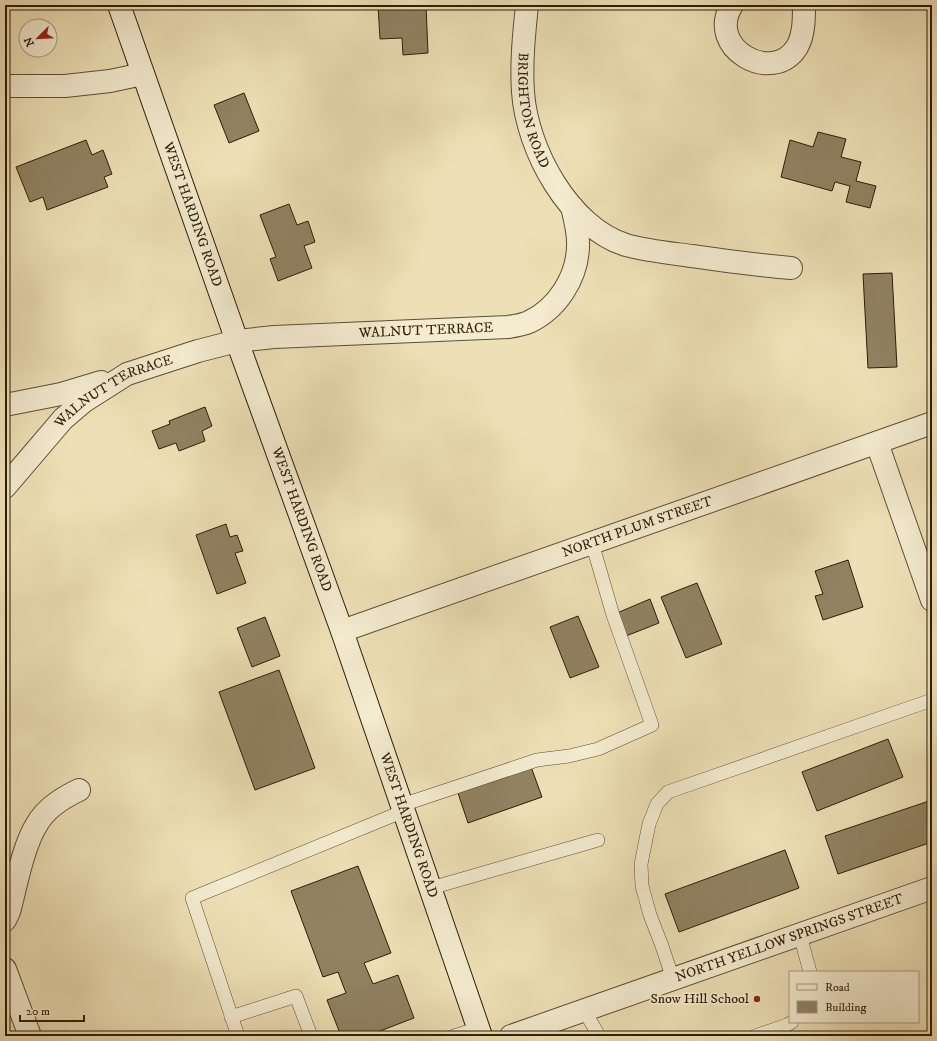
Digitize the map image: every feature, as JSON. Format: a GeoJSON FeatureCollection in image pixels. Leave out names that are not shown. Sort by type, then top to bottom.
{"type":"FeatureCollection","features":[{"type":"Feature","properties":{"kind":"street","name":"WEST HARDING ROAD"},"geometry":{"type":"LineString","coordinates":[[119,5],[237,341],[342,632],[480,1032]]}},
{"type":"Feature","properties":{"kind":"street","name":"BRIGHTON ROAD"},"geometry":{"type":"LineString","coordinates":[[527,5],[522,55],[523,94],[529,126],[538,153],[557,187],[572,207]]}},
{"type":"Feature","properties":{"kind":"street"},"geometry":{"type":"LineString","coordinates":[[732,5],[728,11],[725,24],[728,39],[736,51],[748,59],[762,63],[777,62],[789,56],[797,46],[804,23],[804,5]]}},
{"type":"Feature","properties":{"kind":"street"},"geometry":{"type":"LineString","coordinates":[[5,86],[65,86],[110,81],[143,74]]}},
{"type":"Feature","properties":{"kind":"street"},"geometry":{"type":"LineString","coordinates":[[572,207],[589,224],[610,238],[626,244],[654,251],[791,268]]}},
{"type":"Feature","properties":{"kind":"street","name":"WALNUT TERRACE"},"geometry":{"type":"LineString","coordinates":[[5,487],[63,419],[83,402],[127,374],[198,351],[237,341],[274,337],[508,327],[528,323],[544,313],[557,301],[569,282],[576,261],[578,246],[572,207]]}},
{"type":"Feature","properties":{"kind":"street"},"geometry":{"type":"LineString","coordinates":[[5,405],[61,394],[127,374]]}},
{"type":"Feature","properties":{"kind":"street","name":"NORTH PLUM STREET"},"geometry":{"type":"LineString","coordinates":[[342,632],[932,423]]}},
{"type":"Feature","properties":{"kind":"street"},"geometry":{"type":"LineString","coordinates":[[877,443],[932,600]]}},
{"type":"Feature","properties":{"kind":"street"},"geometry":{"type":"LineString","coordinates":[[5,920],[9,912],[27,844],[37,824],[50,808],[68,795],[79,790]]}},
{"type":"Feature","properties":{"kind":"street","name":"NORTH YELLOW SPRINGS STREET"},"geometry":{"type":"LineString","coordinates":[[511,1036],[932,888]]}},
{"type":"Feature","properties":{"kind":"street"},"geometry":{"type":"LineString","coordinates":[[5,969],[30,1036]]}},
{"type":"Feature","properties":{"kind":"lane"},"geometry":{"type":"LineString","coordinates":[[238,1036],[192,898],[403,808],[537,760],[569,756],[598,749],[652,725],[613,615],[592,543]]}},
{"type":"Feature","properties":{"kind":"lane"},"geometry":{"type":"LineString","coordinates":[[673,979],[650,915],[642,886],[641,864],[650,824],[657,804],[668,792],[932,700]]}},
{"type":"Feature","properties":{"kind":"lane"},"geometry":{"type":"LineString","coordinates":[[431,888],[598,840]]}},
{"type":"Feature","properties":{"kind":"lane"},"geometry":{"type":"LineString","coordinates":[[800,935],[810,971]]}},
{"type":"Feature","properties":{"kind":"lane"},"geometry":{"type":"LineString","coordinates":[[231,1017],[296,996],[311,1036]]}},
{"type":"Feature","properties":{"kind":"lane"},"geometry":{"type":"LineString","coordinates":[[584,1010],[599,1036]]}},
{"type":"Feature","properties":{"kind":"lane"},"geometry":{"type":"LineString","coordinates":[[756,1036],[790,1023]]}},
{"type":"Feature","properties":{"kind":"lane"},"geometry":{"type":"LineString","coordinates":[[454,1036],[480,1032]]}},
{"type":"Feature","properties":{"kind":"building"},"geometry":{"type":"Polygon","coordinates":[[[378,5],[426,5],[428,53],[403,55],[402,38],[380,39],[378,5]]]}},
{"type":"Feature","properties":{"kind":"building"},"geometry":{"type":"Polygon","coordinates":[[[244,93],[259,131],[229,143],[214,105],[244,93]]]}},
{"type":"Feature","properties":{"kind":"building"},"geometry":{"type":"Polygon","coordinates":[[[818,132],[846,139],[841,157],[861,162],[856,181],[876,186],[870,208],[846,202],[850,186],[835,182],[832,191],[781,177],[790,140],[813,147],[818,132]]]}},
{"type":"Feature","properties":{"kind":"building"},"geometry":{"type":"Polygon","coordinates":[[[86,140],[92,155],[103,150],[112,174],[104,177],[108,187],[47,210],[43,197],[30,202],[16,167],[86,140]]]}},
{"type":"Feature","properties":{"kind":"building"},"geometry":{"type":"Polygon","coordinates":[[[289,204],[297,225],[308,221],[315,242],[304,246],[312,268],[278,281],[270,259],[276,257],[260,215],[289,204]]]}},
{"type":"Feature","properties":{"kind":"building"},"geometry":{"type":"Polygon","coordinates":[[[892,273],[897,367],[868,368],[863,274],[892,273]]]}},
{"type":"Feature","properties":{"kind":"building"},"geometry":{"type":"Polygon","coordinates":[[[205,407],[212,426],[202,431],[205,441],[179,451],[176,443],[159,449],[152,431],[170,424],[169,421],[205,407]]]}},
{"type":"Feature","properties":{"kind":"building"},"geometry":{"type":"Polygon","coordinates":[[[226,524],[230,537],[237,535],[243,551],[235,553],[246,583],[217,594],[196,535],[226,524]]]}},
{"type":"Feature","properties":{"kind":"building"},"geometry":{"type":"Polygon","coordinates":[[[848,560],[863,607],[823,620],[815,596],[823,594],[815,571],[848,560]]]}},
{"type":"Feature","properties":{"kind":"building"},"geometry":{"type":"Polygon","coordinates":[[[697,583],[722,644],[686,658],[661,597],[697,583]]]}},
{"type":"Feature","properties":{"kind":"building"},"geometry":{"type":"Polygon","coordinates":[[[650,599],[659,623],[626,636],[617,613],[650,599]]]}},
{"type":"Feature","properties":{"kind":"building"},"geometry":{"type":"Polygon","coordinates":[[[578,616],[599,667],[570,678],[550,627],[578,616]]]}},
{"type":"Feature","properties":{"kind":"building"},"geometry":{"type":"Polygon","coordinates":[[[265,617],[280,656],[252,667],[237,628],[265,617]]]}},
{"type":"Feature","properties":{"kind":"building"},"geometry":{"type":"Polygon","coordinates":[[[279,670],[315,768],[255,790],[219,692],[279,670]]]}},
{"type":"Feature","properties":{"kind":"building"},"geometry":{"type":"Polygon","coordinates":[[[888,739],[903,777],[817,811],[802,772],[888,739]]]}},
{"type":"Feature","properties":{"kind":"building"},"geometry":{"type":"Polygon","coordinates":[[[530,764],[542,797],[468,823],[457,790],[530,764]]]}},
{"type":"Feature","properties":{"kind":"building"},"geometry":{"type":"Polygon","coordinates":[[[932,800],[932,842],[838,874],[825,836],[932,800]]]}},
{"type":"Feature","properties":{"kind":"building"},"geometry":{"type":"Polygon","coordinates":[[[785,850],[799,888],[679,932],[665,894],[785,850]]]}},
{"type":"Feature","properties":{"kind":"building"},"geometry":{"type":"Polygon","coordinates":[[[358,866],[391,953],[364,963],[373,984],[398,975],[414,1018],[367,1036],[341,1036],[327,1000],[346,993],[338,972],[323,977],[291,891],[358,866]]]}},
{"type":"Feature","properties":{"kind":"building"},"geometry":{"type":"Polygon","coordinates":[[[848,1032],[850,1036],[837,1036],[848,1032]]]}},
{"type":"Feature","properties":{"kind":"place","name":"Snow Hill School"},"geometry":{"type":"Point","coordinates":[757,999]}}]}
